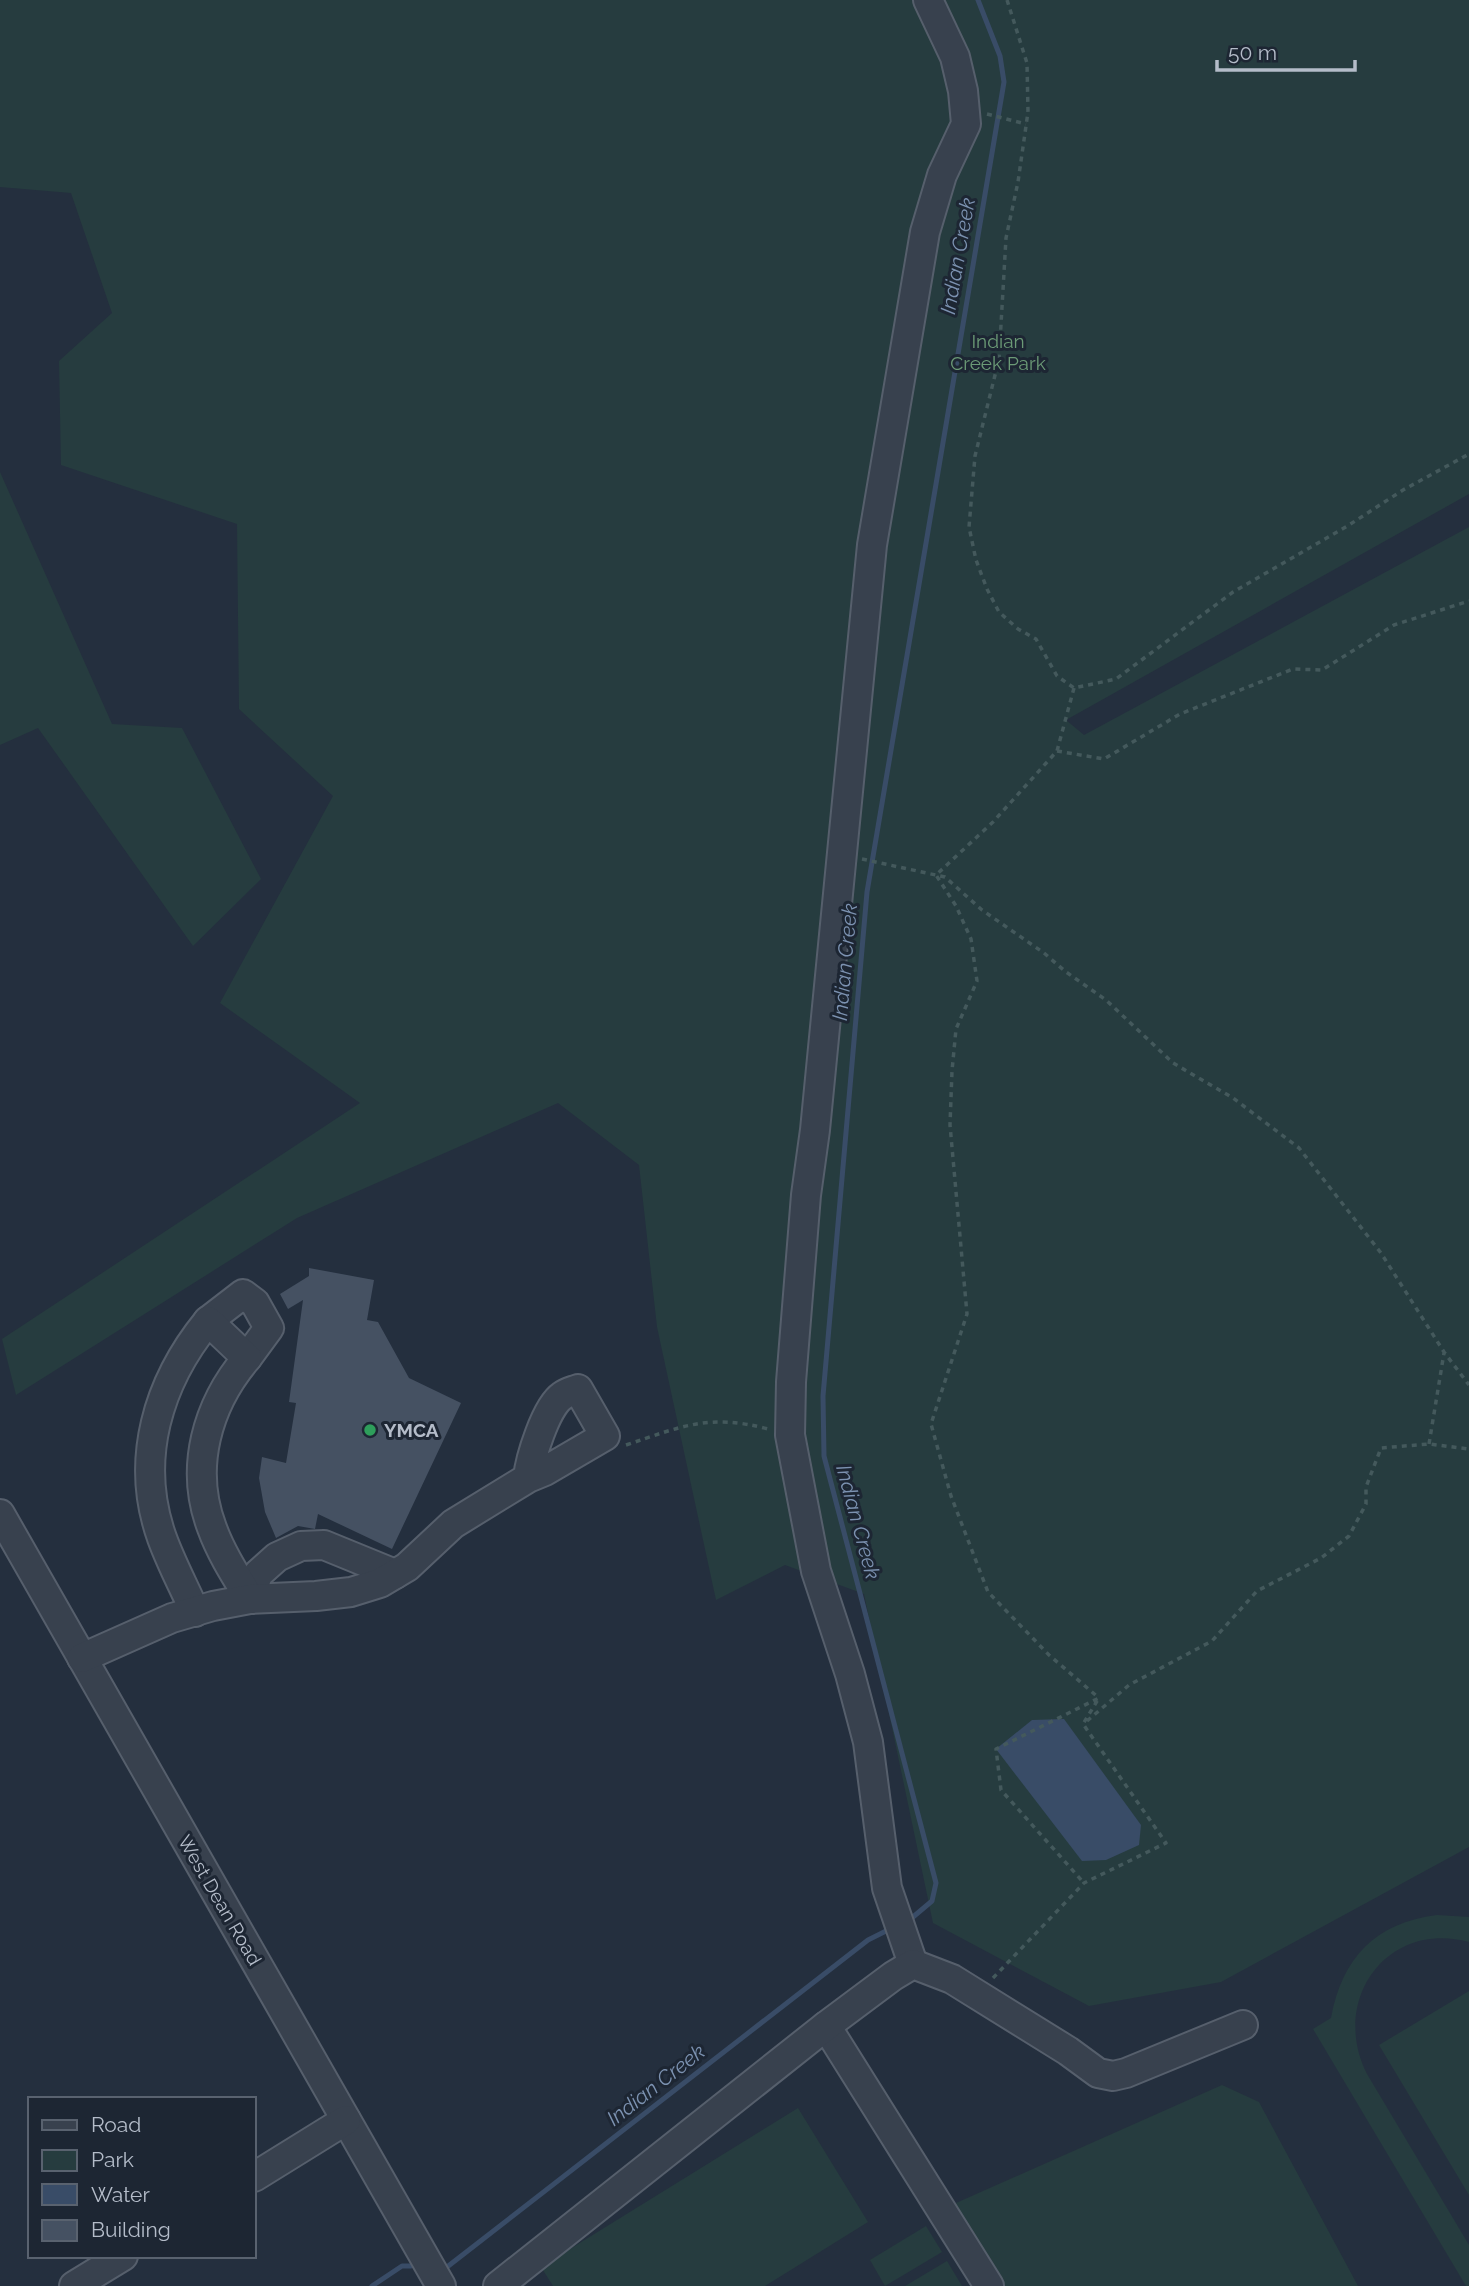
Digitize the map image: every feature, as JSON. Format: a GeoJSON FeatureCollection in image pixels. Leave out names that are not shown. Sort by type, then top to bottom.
{"type":"FeatureCollection","features":[{"type":"Feature","properties":{"kind":"street"},"geometry":{"type":"LineString","coordinates":[[913,1964],[887,1888],[868,1742],[850,1674],[816,1571],[790,1435],[791,1382],[805,1209],[872,545],[925,232],[943,175],[966,124],[963,91],[955,57],[928,0]]}},
{"type":"Feature","properties":{"kind":"street"},"geometry":{"type":"LineString","coordinates":[[195,1612],[161,1537],[154,1505],[152,1441],[158,1408],[171,1375],[190,1343],[208,1321],[243,1294],[255,1303],[269,1328],[228,1380],[214,1408],[205,1436],[202,1467],[204,1499],[211,1525],[221,1549],[250,1599]]}},
{"type":"Feature","properties":{"kind":"street"},"geometry":{"type":"LineString","coordinates":[[208,1321],[247,1358]]}},
{"type":"Feature","properties":{"kind":"street"},"geometry":{"type":"LineString","coordinates":[[82,1658],[173,1618],[195,1612],[250,1599],[316,1597],[351,1592],[380,1583],[407,1567],[453,1524],[604,1436],[578,1389],[561,1396],[553,1405],[530,1458],[528,1478]]}},
{"type":"Feature","properties":{"kind":"street","name":"West Dean Road"},"geometry":{"type":"LineString","coordinates":[[0,1514],[441,2286]]}},
{"type":"Feature","properties":{"kind":"street"},"geometry":{"type":"LineString","coordinates":[[250,1599],[258,1574],[277,1557],[301,1546],[324,1545],[395,1574]]}},
{"type":"Feature","properties":{"kind":"street"},"geometry":{"type":"LineString","coordinates":[[913,1964],[952,1979],[1098,2073],[1113,2076],[1243,2025]]}},
{"type":"Feature","properties":{"kind":"street"},"geometry":{"type":"LineString","coordinates":[[498,2286],[826,2026],[913,1964]]}},
{"type":"Feature","properties":{"kind":"street"},"geometry":{"type":"LineString","coordinates":[[826,2026],[989,2286]]}},
{"type":"Feature","properties":{"kind":"street"},"geometry":{"type":"LineString","coordinates":[[256,2176],[346,2120]]}},
{"type":"Feature","properties":{"kind":"street"},"geometry":{"type":"LineString","coordinates":[[74,2286],[120,2258]]}},
{"type":"Feature","properties":{"kind":"path"},"geometry":{"type":"LineString","coordinates":[[1007,0],[1027,63],[1027,124],[1006,239],[999,359],[975,456],[969,527],[976,560],[999,612],[1018,629],[1036,639],[1057,676],[1074,688],[1116,679],[1233,592],[1349,525],[1403,490],[1469,454]]}},
{"type":"Feature","properties":{"kind":"path"},"geometry":{"type":"LineString","coordinates":[[986,114],[1027,124]]}},
{"type":"Feature","properties":{"kind":"path"},"geometry":{"type":"LineString","coordinates":[[1057,751],[1104,759],[1180,714],[1293,669],[1322,670],[1394,625],[1469,601]]}},
{"type":"Feature","properties":{"kind":"path"},"geometry":{"type":"LineString","coordinates":[[936,875],[993,822],[1057,751],[1074,688]]}},
{"type":"Feature","properties":{"kind":"path"},"geometry":{"type":"LineString","coordinates":[[872,860],[945,877],[982,910],[1105,1000],[1173,1063],[1233,1098],[1299,1148],[1381,1253],[1444,1352],[1469,1385]]}},
{"type":"Feature","properties":{"kind":"path"},"geometry":{"type":"LineString","coordinates":[[936,875],[956,906],[971,939],[977,981],[956,1029],[951,1071],[950,1125],[967,1314],[931,1424],[951,1496],[988,1592],[1049,1655],[1099,1699]]}},
{"type":"Feature","properties":{"kind":"path"},"geometry":{"type":"LineString","coordinates":[[1429,1444],[1444,1352]]}},
{"type":"Feature","properties":{"kind":"path"},"geometry":{"type":"LineString","coordinates":[[594,1442],[616,1448],[693,1423],[740,1422],[790,1435]]}},
{"type":"Feature","properties":{"kind":"path"},"geometry":{"type":"LineString","coordinates":[[1083,1724],[1129,1685],[1212,1641],[1257,1591],[1321,1558],[1349,1536],[1366,1504],[1366,1487],[1381,1448],[1429,1444],[1469,1449]]}},
{"type":"Feature","properties":{"kind":"path"},"geometry":{"type":"LineString","coordinates":[[1083,1724],[1099,1699]]}},
{"type":"Feature","properties":{"kind":"path"},"geometry":{"type":"LineString","coordinates":[[1084,1883],[1001,1790],[996,1749],[1099,1699]]}},
{"type":"Feature","properties":{"kind":"path"},"geometry":{"type":"LineString","coordinates":[[978,1995],[1084,1883],[1166,1843],[1083,1724]]}},
{"type":"Feature","properties":{"kind":"green space","name":"Indian Creek Park"},"geometry":{"type":"Polygon","coordinates":[[[0,0],[1469,0],[1469,494],[1066,720],[1084,735],[1469,527],[1469,1847],[1221,1982],[1089,2006],[933,1923],[864,1594],[785,1565],[716,1600],[657,1327],[639,1165],[558,1103],[297,1218],[16,1395],[2,1339],[360,1103],[220,1003],[333,796],[239,709],[237,524],[61,465],[59,361],[112,313],[71,193],[0,187],[0,0]]]}},
{"type":"Feature","properties":{"kind":"green space"},"geometry":{"type":"Polygon","coordinates":[[[0,472],[112,724],[182,728],[261,879],[193,946],[38,728],[0,745],[0,472]]]}},
{"type":"Feature","properties":{"kind":"green space"},"geometry":{"type":"Polygon","coordinates":[[[1437,1915],[1469,1917],[1469,1942],[1439,1938],[1413,1943],[1390,1955],[1373,1972],[1361,1994],[1356,2019],[1357,2046],[1367,2074],[1469,2245],[1469,2286],[1466,2286],[1313,2029],[1331,2018],[1343,1978],[1365,1947],[1396,1926],[1437,1915]]]}},
{"type":"Feature","properties":{"kind":"green space"},"geometry":{"type":"Polygon","coordinates":[[[1469,1991],[1469,2195],[1379,2045],[1469,1991]]]}},
{"type":"Feature","properties":{"kind":"green space"},"geometry":{"type":"Polygon","coordinates":[[[1222,2085],[1259,2102],[1358,2286],[1000,2286],[972,2240],[956,2203],[1222,2085]]]}},
{"type":"Feature","properties":{"kind":"green space"},"geometry":{"type":"Polygon","coordinates":[[[798,2108],[868,2222],[765,2286],[553,2286],[541,2267],[798,2108]]]}},
{"type":"Feature","properties":{"kind":"green space"},"geometry":{"type":"Polygon","coordinates":[[[926,2226],[942,2252],[885,2286],[870,2260],[926,2226]]]}},
{"type":"Feature","properties":{"kind":"green space"},"geometry":{"type":"Polygon","coordinates":[[[947,2261],[962,2286],[905,2286],[947,2261]]]}},
{"type":"Feature","properties":{"kind":"water"},"geometry":{"type":"Polygon","coordinates":[[[1064,1719],[1141,1825],[1139,1845],[1106,1860],[1082,1861],[996,1749],[1032,1720],[1064,1719]]]}},
{"type":"Feature","properties":{"kind":"building","name":"YMCA"},"geometry":{"type":"Polygon","coordinates":[[[309,1268],[374,1280],[367,1320],[378,1322],[409,1378],[461,1403],[392,1549],[318,1514],[315,1529],[298,1526],[276,1538],[265,1512],[259,1478],[262,1457],[286,1463],[296,1403],[289,1402],[303,1300],[288,1309],[280,1294],[309,1276],[309,1268]]]}},
{"type":"Feature","properties":{"kind":"waterway","name":"Indian Creek"},"geometry":{"type":"LineString","coordinates":[[913,1917],[932,1901],[936,1883],[824,1456],[823,1396],[867,892],[1004,82],[1000,56],[978,0]]}},
{"type":"Feature","properties":{"kind":"waterway","name":"Indian Creek"},"geometry":{"type":"LineString","coordinates":[[447,2267],[868,1940],[886,1931]]}},
{"type":"Feature","properties":{"kind":"waterway","name":"Indian Creek"},"geometry":{"type":"LineString","coordinates":[[372,2286],[402,2266],[411,2266]]}},
{"type":"Feature","properties":{"kind":"place","name":"YMCA"},"geometry":{"type":"Point","coordinates":[370,1430]}}]}
